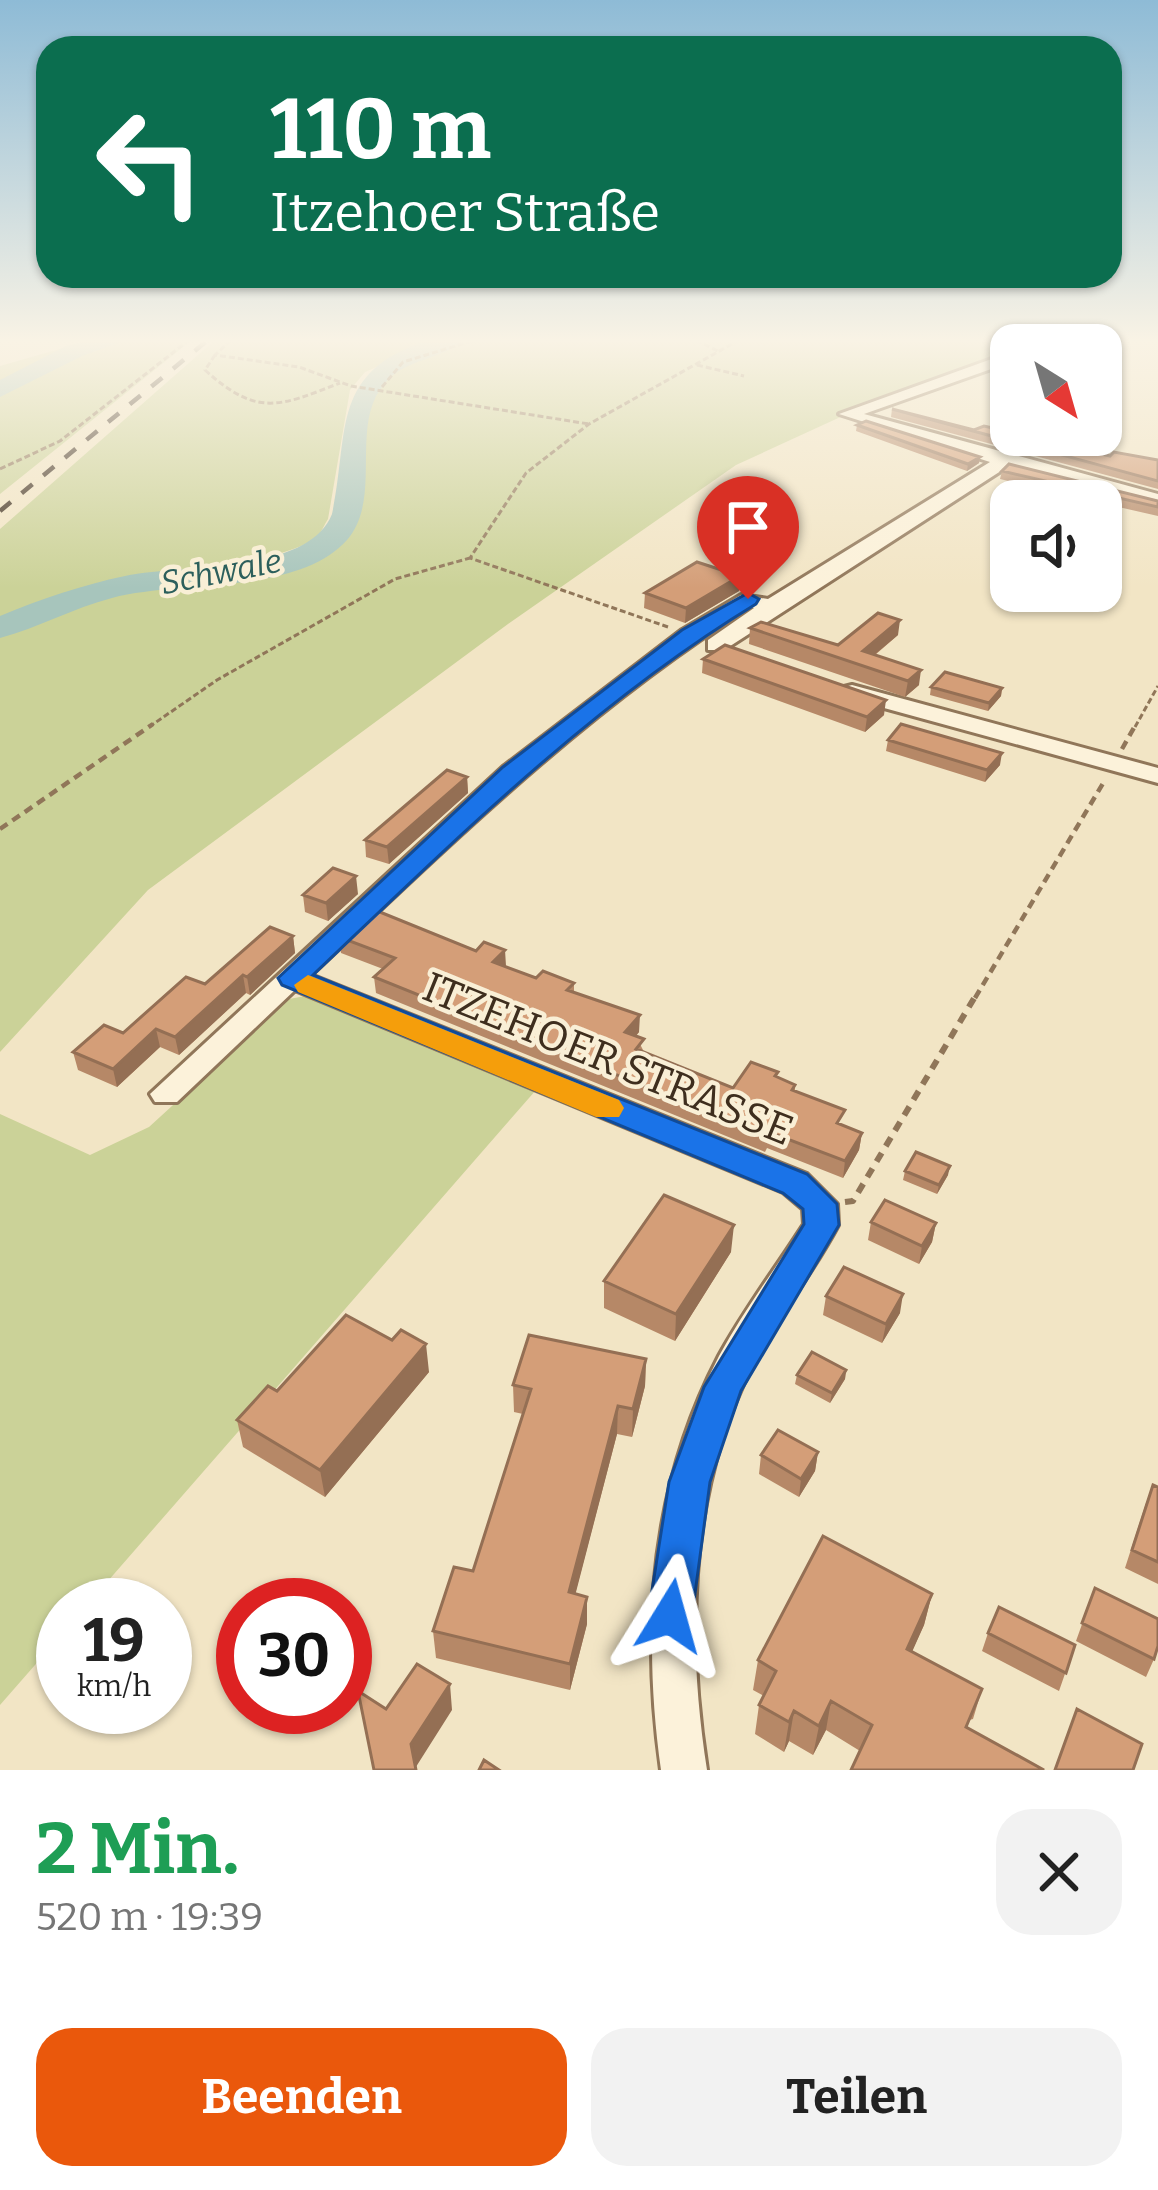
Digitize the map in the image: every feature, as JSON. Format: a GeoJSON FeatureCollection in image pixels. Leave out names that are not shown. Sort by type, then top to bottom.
{"type":"FeatureCollection","features":[{"type":"Feature","properties":{"kind":"street"},"geometry":{"type":"LineString","coordinates":[[876,423],[1158,500]]}},
{"type":"Feature","properties":{"kind":"street"},"geometry":{"type":"LineString","coordinates":[[166,1094],[512,772],[709,642],[1004,461]]}},
{"type":"Feature","properties":{"kind":"street"},"geometry":{"type":"LineString","coordinates":[[825,682],[1158,776]]}},
{"type":"Feature","properties":{"kind":"street","name":"ITZEHOER STRASSE"},"geometry":{"type":"LineString","coordinates":[[292,978],[795,1184],[820,1204]]}},
{"type":"Feature","properties":{"kind":"street"},"geometry":{"type":"LineString","coordinates":[[684,1770],[670,1616],[690,1482],[723,1387],[821,1225],[820,1204]]}},
{"type":"Feature","properties":{"kind":"path"},"geometry":{"type":"LineString","coordinates":[[0,469],[60,441],[84,423]]}},
{"type":"Feature","properties":{"kind":"path"},"geometry":{"type":"LineString","coordinates":[[581,423],[589,424]]}},
{"type":"Feature","properties":{"kind":"path"},"geometry":{"type":"LineString","coordinates":[[470,558],[526,473],[589,424]]}},
{"type":"Feature","properties":{"kind":"path"},"geometry":{"type":"LineString","coordinates":[[0,829],[218,680],[395,579],[470,558],[709,642]]}},
{"type":"Feature","properties":{"kind":"path"},"geometry":{"type":"LineString","coordinates":[[820,1204],[853,1201],[1158,686]]}},
{"type":"Feature","properties":{"kind":"green space"},"geometry":{"type":"Polygon","coordinates":[[[0,423],[89,423],[0,494],[0,423]]]}},
{"type":"Feature","properties":{"kind":"green space"},"geometry":{"type":"Polygon","coordinates":[[[121,423],[344,423],[328,519],[318,536],[273,555],[62,595],[66,599],[148,581],[258,569],[313,551],[333,537],[346,518],[358,423],[828,423],[736,465],[508,624],[148,890],[0,1052],[0,529],[121,423]]]}},
{"type":"Feature","properties":{"kind":"green space"},"geometry":{"type":"Polygon","coordinates":[[[311,995],[536,1090],[111,1578],[36,1578],[36,1664],[0,1705],[0,1114],[90,1155],[149,1127],[289,999],[311,995]]]}},
{"type":"Feature","properties":{"kind":"building"},"geometry":{"type":"Polygon","coordinates":[[[871,423],[980,457],[968,464],[857,425],[871,423]]]}},
{"type":"Feature","properties":{"kind":"building"},"geometry":{"type":"Polygon","coordinates":[[[942,423],[974,430],[990,427],[990,436],[942,423]]]}},
{"type":"Feature","properties":{"kind":"building"},"geometry":{"type":"Polygon","coordinates":[[[1122,453],[1158,460],[1158,481],[1066,456],[1122,453]]]}},
{"type":"Feature","properties":{"kind":"building"},"geometry":{"type":"Polygon","coordinates":[[[1009,464],[1073,480],[1041,480],[1002,471],[1009,464]]]}},
{"type":"Feature","properties":{"kind":"building"},"geometry":{"type":"Polygon","coordinates":[[[1122,492],[1158,501],[1158,507],[1122,499],[1122,492]]]}},
{"type":"Feature","properties":{"kind":"building"},"geometry":{"type":"Polygon","coordinates":[[[697,562],[740,576],[686,608],[645,593],[697,562]]]}},
{"type":"Feature","properties":{"kind":"building"},"geometry":{"type":"Polygon","coordinates":[[[878,613],[900,620],[863,651],[921,670],[908,681],[750,628],[761,622],[838,645],[878,613]]]}},
{"type":"Feature","properties":{"kind":"building"},"geometry":{"type":"Polygon","coordinates":[[[725,645],[886,700],[867,717],[703,659],[725,645]]]}},
{"type":"Feature","properties":{"kind":"building"},"geometry":{"type":"Polygon","coordinates":[[[945,672],[1002,688],[989,703],[931,687],[945,672]]]}},
{"type":"Feature","properties":{"kind":"building"},"geometry":{"type":"Polygon","coordinates":[[[901,724],[1002,753],[987,770],[888,740],[901,724]]]}},
{"type":"Feature","properties":{"kind":"building"},"geometry":{"type":"Polygon","coordinates":[[[447,770],[467,777],[387,847],[365,840],[447,770]]]}},
{"type":"Feature","properties":{"kind":"building"},"geometry":{"type":"Polygon","coordinates":[[[333,868],[356,876],[326,903],[303,895],[333,868]]]}},
{"type":"Feature","properties":{"kind":"building"},"geometry":{"type":"Polygon","coordinates":[[[370,908],[476,951],[484,942],[505,950],[493,962],[536,978],[543,971],[574,983],[567,990],[640,1015],[625,1032],[644,1039],[636,1049],[733,1088],[751,1062],[778,1072],[775,1076],[795,1085],[792,1090],[845,1110],[837,1123],[862,1133],[845,1161],[769,1132],[766,1135],[374,977],[395,958],[339,937],[370,908]]]}},
{"type":"Feature","properties":{"kind":"building"},"geometry":{"type":"Polygon","coordinates":[[[270,927],[293,936],[175,1037],[156,1029],[113,1069],[73,1052],[104,1025],[123,1033],[186,977],[205,984],[270,927]]]}},
{"type":"Feature","properties":{"kind":"building"},"geometry":{"type":"Polygon","coordinates":[[[916,1152],[950,1166],[939,1185],[905,1171],[916,1152]]]}},
{"type":"Feature","properties":{"kind":"building"},"geometry":{"type":"Polygon","coordinates":[[[664,1195],[734,1225],[676,1314],[604,1281],[664,1195]]]}},
{"type":"Feature","properties":{"kind":"building"},"geometry":{"type":"Polygon","coordinates":[[[885,1200],[936,1223],[922,1246],[871,1222],[885,1200]]]}},
{"type":"Feature","properties":{"kind":"building"},"geometry":{"type":"Polygon","coordinates":[[[844,1267],[903,1294],[886,1324],[826,1296],[844,1267]]]}},
{"type":"Feature","properties":{"kind":"building"},"geometry":{"type":"Polygon","coordinates":[[[346,1315],[392,1340],[401,1330],[426,1344],[320,1470],[237,1420],[268,1386],[277,1391],[346,1315]]]}},
{"type":"Feature","properties":{"kind":"building"},"geometry":{"type":"Polygon","coordinates":[[[529,1335],[646,1359],[633,1409],[618,1406],[569,1592],[587,1597],[570,1664],[433,1631],[454,1567],[473,1571],[531,1389],[513,1385],[529,1335]]]}},
{"type":"Feature","properties":{"kind":"building"},"geometry":{"type":"Polygon","coordinates":[[[812,1352],[846,1370],[832,1393],[797,1375],[812,1352]]]}},
{"type":"Feature","properties":{"kind":"building"},"geometry":{"type":"Polygon","coordinates":[[[778,1430],[818,1452],[801,1479],[761,1455],[778,1430]]]}},
{"type":"Feature","properties":{"kind":"building"},"geometry":{"type":"Polygon","coordinates":[[[1153,1485],[1158,1487],[1158,1562],[1132,1550],[1153,1485]]]}},
{"type":"Feature","properties":{"kind":"building"},"geometry":{"type":"Polygon","coordinates":[[[823,1536],[932,1594],[907,1649],[982,1689],[966,1727],[1044,1770],[851,1770],[872,1725],[831,1701],[819,1726],[794,1711],[789,1722],[759,1705],[776,1671],[758,1660],[823,1536]]]}},
{"type":"Feature","properties":{"kind":"building"},"geometry":{"type":"Polygon","coordinates":[[[1095,1588],[1158,1619],[1154,1659],[1082,1623],[1095,1588]]]}},
{"type":"Feature","properties":{"kind":"building"},"geometry":{"type":"Polygon","coordinates":[[[999,1607],[1075,1645],[1066,1673],[988,1633],[999,1607]]]}},
{"type":"Feature","properties":{"kind":"building"},"geometry":{"type":"Polygon","coordinates":[[[417,1664],[450,1684],[411,1744],[416,1770],[374,1770],[367,1734],[372,1734],[372,1700],[386,1709],[417,1664]]]}},
{"type":"Feature","properties":{"kind":"building"},"geometry":{"type":"Polygon","coordinates":[[[1077,1709],[1142,1744],[1133,1770],[1055,1770],[1077,1709]]]}},
{"type":"Feature","properties":{"kind":"building"},"geometry":{"type":"Polygon","coordinates":[[[484,1760],[499,1770],[479,1770],[484,1760]]]}},
{"type":"Feature","properties":{"kind":"waterway","name":"Schwale"},"geometry":{"type":"LineString","coordinates":[[0,628],[109,589],[271,567],[316,550],[338,532],[346,514],[357,423]]}},
{"type":"Feature","properties":{"kind":"railway"},"geometry":{"type":"LineString","coordinates":[[0,511],[108,423]]}},
{"type":"Feature","properties":{"kind":"slow traffic"},"geometry":{"type":"LineString","coordinates":[[308,985],[608,1108]]}},
{"type":"Feature","properties":{"kind":"route"},"geometry":{"type":"LineString","coordinates":[[670,1616],[690,1482],[723,1387],[821,1225],[820,1204],[811,1192],[795,1184],[292,978],[512,772],[690,634],[748,599]]}}]}
